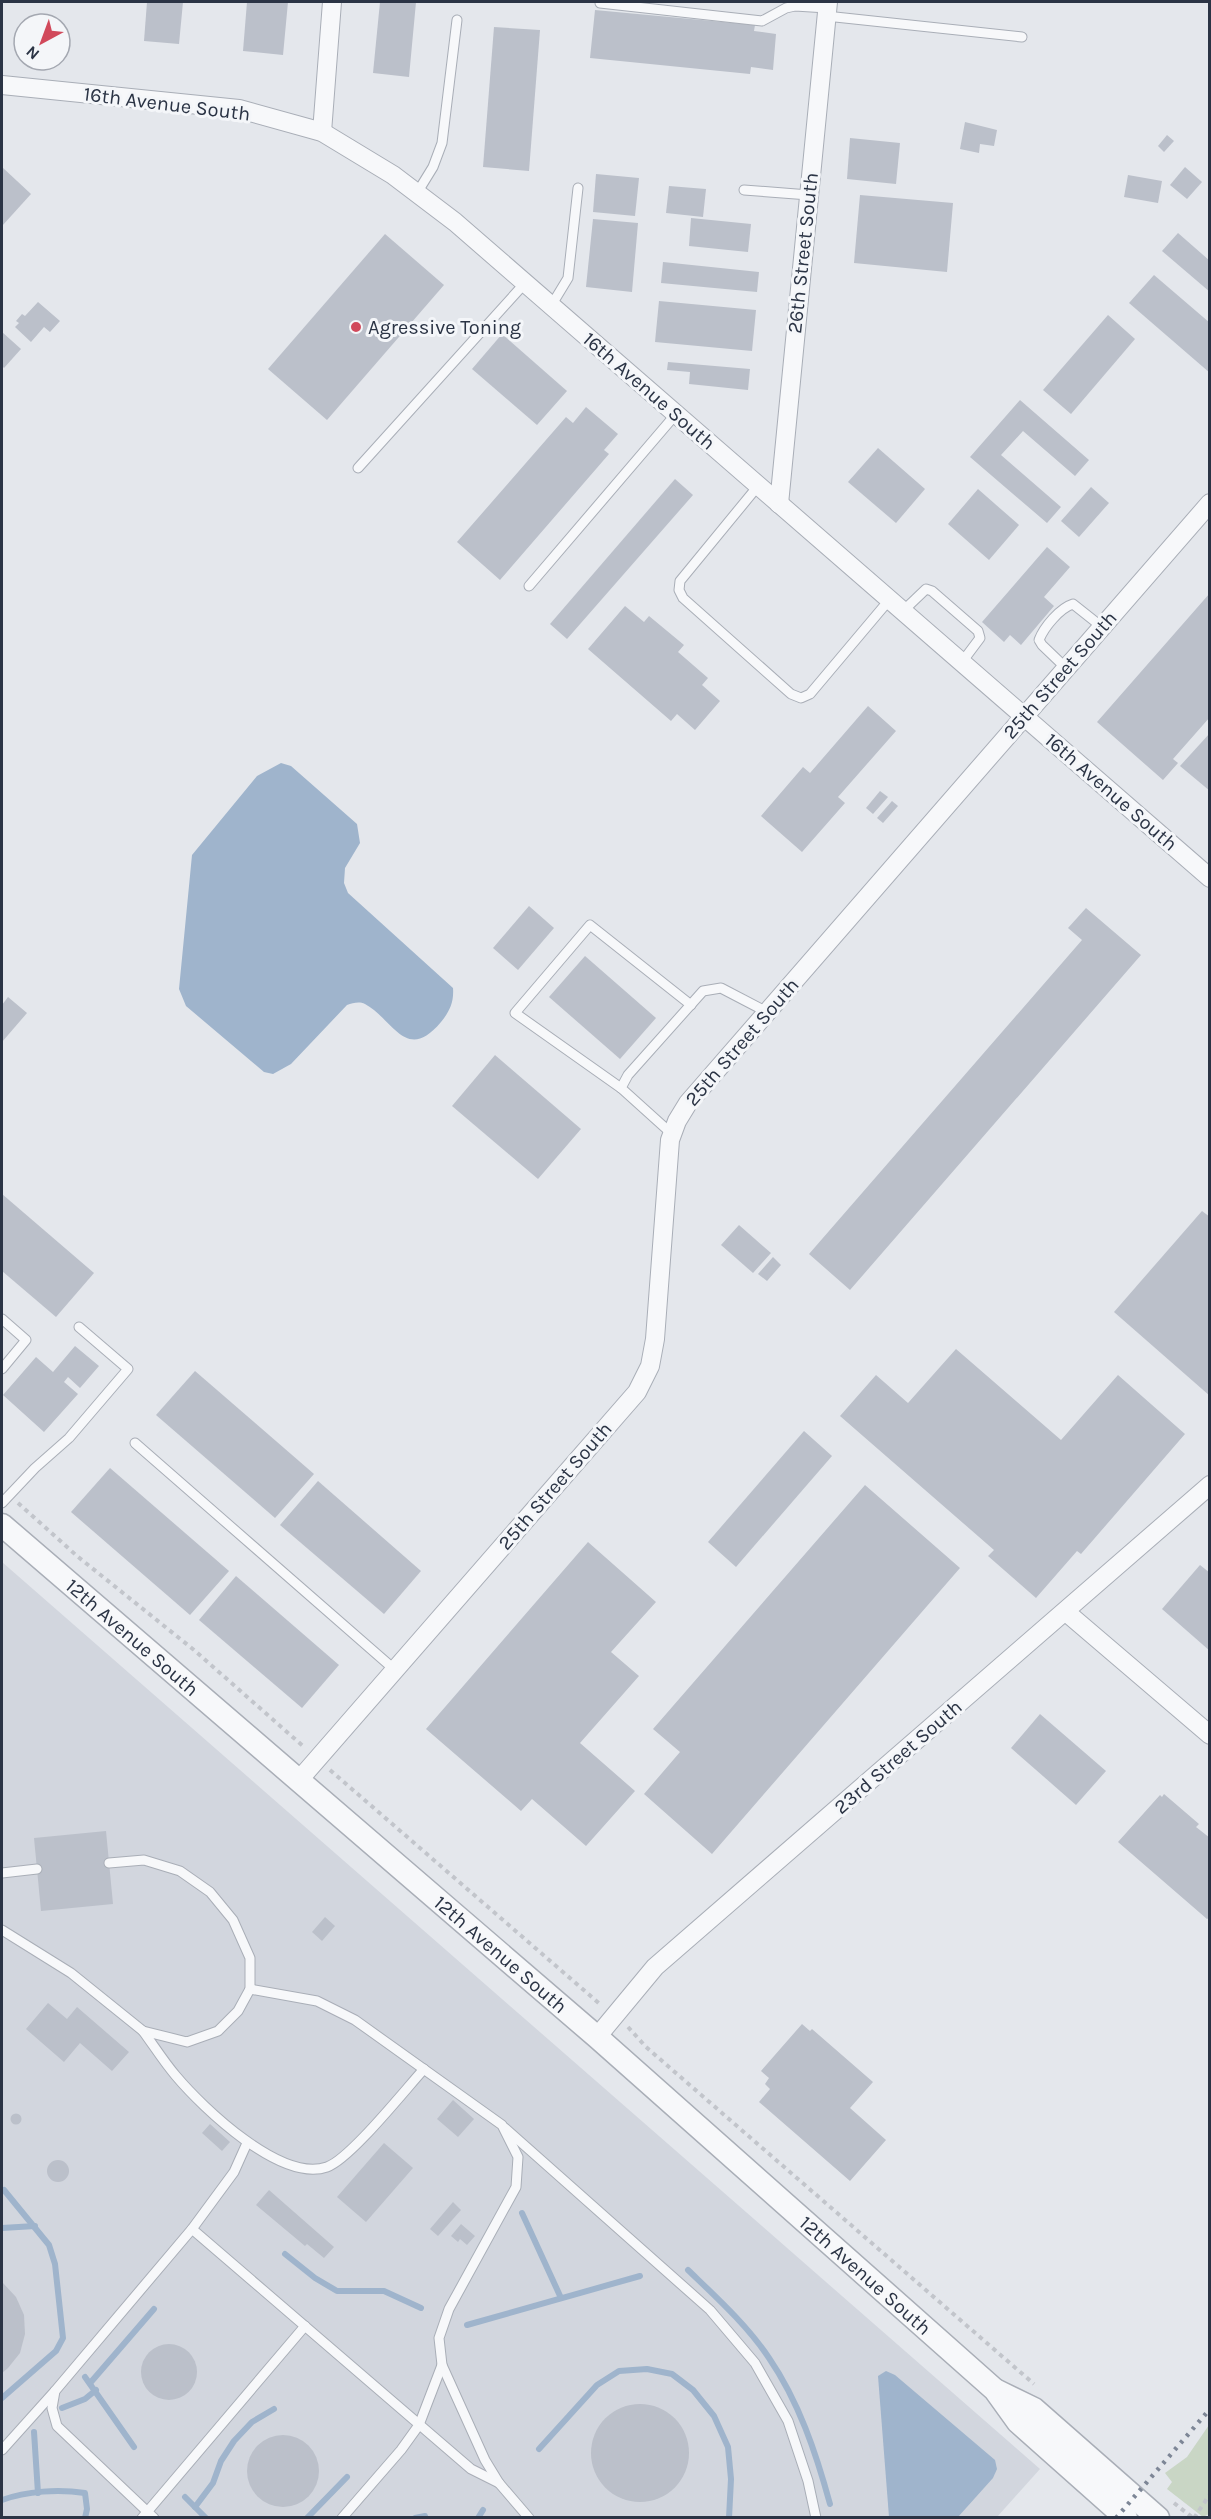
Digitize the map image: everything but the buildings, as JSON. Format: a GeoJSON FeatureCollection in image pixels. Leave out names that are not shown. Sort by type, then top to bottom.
{"type":"FeatureCollection","features":[{"type":"Feature","properties":{"kind":"street"},"geometry":{"type":"LineString","coordinates":[[322,132],[332,2]]}},
{"type":"Feature","properties":{"kind":"street","name":"26th Street South"},"geometry":{"type":"LineString","coordinates":[[779,504],[827,8]]}},
{"type":"Feature","properties":{"kind":"street","name":"16th Avenue South"},"geometry":{"type":"LineString","coordinates":[[2,85],[239,109],[322,132],[393,175],[455,222],[1209,878]]}},
{"type":"Feature","properties":{"kind":"street","name":"25th Street South"},"geometry":{"type":"LineString","coordinates":[[299,1780],[637,1392],[651,1366],[672,1134],[688,1103],[1209,503]]}},
{"type":"Feature","properties":{"kind":"street","name":"23rd Street South"},"geometry":{"type":"LineString","coordinates":[[597,2037],[655,1967],[1066,1612],[1209,1485]]}},
{"type":"Feature","properties":{"kind":"street","name":"12th Avenue South"},"geometry":{"type":"LineString","coordinates":[[2,1525],[597,2037],[995,2390],[1018,2422],[1126,2517]]}},
{"type":"Feature","properties":{"kind":"street"},"geometry":{"type":"LineString","coordinates":[[1066,1612],[1209,1735]]}},
{"type":"Feature","properties":{"kind":"street","name":"12th Avenue South"},"geometry":{"type":"LineString","coordinates":[[995,2390],[1034,2409],[1162,2507]]}},
{"type":"Feature","properties":{"kind":"lane"},"geometry":{"type":"LineString","coordinates":[[600,3],[762,21],[786,8],[795,6],[827,8],[1022,37]]}},
{"type":"Feature","properties":{"kind":"lane"},"geometry":{"type":"LineString","coordinates":[[417,193],[433,167],[442,143],[457,20]]}},
{"type":"Feature","properties":{"kind":"lane"},"geometry":{"type":"LineString","coordinates":[[551,306],[568,278],[578,188]]}},
{"type":"Feature","properties":{"kind":"lane"},"geometry":{"type":"LineString","coordinates":[[744,190],[809,195]]}},
{"type":"Feature","properties":{"kind":"lane"},"geometry":{"type":"LineString","coordinates":[[358,468],[525,283]]}},
{"type":"Feature","properties":{"kind":"lane"},"geometry":{"type":"LineString","coordinates":[[529,586],[676,414]]}},
{"type":"Feature","properties":{"kind":"lane"},"geometry":{"type":"LineString","coordinates":[[758,486],[680,581],[679,591],[683,598],[791,694],[801,699],[810,694],[897,605],[926,588],[978,631],[980,638],[978,644],[962,662]]}},
{"type":"Feature","properties":{"kind":"lane"},"geometry":{"type":"LineString","coordinates":[[1066,668],[1042,645],[1039,639],[1042,632],[1065,606],[1073,604],[1102,627]]}},
{"type":"Feature","properties":{"kind":"lane"},"geometry":{"type":"LineString","coordinates":[[672,1134],[621,1088],[516,1013],[590,925],[691,1005]]}},
{"type":"Feature","properties":{"kind":"lane"},"geometry":{"type":"LineString","coordinates":[[621,1088],[628,1075],[703,991],[721,988],[767,1012]]}},
{"type":"Feature","properties":{"kind":"lane"},"geometry":{"type":"LineString","coordinates":[[2,1318],[26,1340],[2,1370]]}},
{"type":"Feature","properties":{"kind":"lane"},"geometry":{"type":"LineString","coordinates":[[2,1503],[35,1468],[69,1438],[128,1369],[79,1327]]}},
{"type":"Feature","properties":{"kind":"lane"},"geometry":{"type":"LineString","coordinates":[[135,1443],[395,1670]]}},
{"type":"Feature","properties":{"kind":"lane"},"geometry":{"type":"LineString","coordinates":[[109,1863],[144,1860],[180,1871],[210,1892],[232,1920],[250,1958],[250,1989],[238,2011],[218,2031],[187,2042],[143,2031]]}},
{"type":"Feature","properties":{"kind":"lane"},"geometry":{"type":"LineString","coordinates":[[2,1873],[37,1869]]}},
{"type":"Feature","properties":{"kind":"lane"},"geometry":{"type":"LineString","coordinates":[[2,1932],[71,1973],[143,2031],[176,2077],[247,2143],[277,2162],[304,2168],[326,2168],[345,2156],[424,2069]]}},
{"type":"Feature","properties":{"kind":"lane"},"geometry":{"type":"LineString","coordinates":[[250,1989],[317,2001],[355,2020],[502,2125],[710,2310],[755,2363],[788,2421],[808,2481],[816,2517]]}},
{"type":"Feature","properties":{"kind":"lane"},"geometry":{"type":"LineString","coordinates":[[502,2125],[518,2157],[516,2187],[449,2309],[439,2338],[442,2366],[485,2460],[499,2483],[529,2517]]}},
{"type":"Feature","properties":{"kind":"lane"},"geometry":{"type":"LineString","coordinates":[[2,2450],[192,2229],[234,2172],[247,2143]]}},
{"type":"Feature","properties":{"kind":"lane"},"geometry":{"type":"LineString","coordinates":[[192,2229],[471,2469],[499,2483]]}},
{"type":"Feature","properties":{"kind":"lane"},"geometry":{"type":"LineString","coordinates":[[55,2391],[52,2408],[57,2426],[148,2516],[305,2326]]}},
{"type":"Feature","properties":{"kind":"lane"},"geometry":{"type":"LineString","coordinates":[[342,2517],[401,2450],[419,2425],[442,2366]]}},
{"type":"Feature","properties":{"kind":"lane"},"geometry":{"type":"LineString","coordinates":[[515,2517],[518,2506]]}},
{"type":"Feature","properties":{"kind":"path"},"geometry":{"type":"LineString","coordinates":[[614,2016],[631,2029],[646,2047],[1041,2390]]}},
{"type":"Feature","properties":{"kind":"path"},"geometry":{"type":"LineString","coordinates":[[1162,2507],[1193,2517],[1209,2494]]}},
{"type":"Feature","properties":{"kind":"shaded area"},"geometry":{"type":"Polygon","coordinates":[[[2,1562],[1040,2469],[997,2517],[2,2517],[2,1562]]]}},
{"type":"Feature","properties":{"kind":"green space"},"geometry":{"type":"Polygon","coordinates":[[[1209,2425],[1209,2514],[1203,2517],[1167,2489],[1172,2482],[1165,2473],[1187,2457],[1209,2425]]]}},
{"type":"Feature","properties":{"kind":"water"},"geometry":{"type":"Polygon","coordinates":[[[281,763],[291,766],[357,824],[360,843],[345,868],[344,883],[348,893],[453,988],[453,998],[441,1022],[429,1034],[418,1039],[409,1039],[400,1034],[365,1004],[358,1002],[347,1005],[291,1064],[273,1074],[264,1072],[186,1006],[179,989],[192,855],[257,776],[281,763]]]}},
{"type":"Feature","properties":{"kind":"water"},"geometry":{"type":"Polygon","coordinates":[[[886,2371],[895,2375],[995,2460],[997,2469],[993,2478],[958,2517],[889,2517],[878,2376],[886,2371]]]}},
{"type":"Feature","properties":{"kind":"waterway"},"geometry":{"type":"LineString","coordinates":[[2,2398],[56,2351],[63,2338],[55,2264],[49,2245],[4,2190]]}},
{"type":"Feature","properties":{"kind":"waterway"},"geometry":{"type":"LineString","coordinates":[[522,2213],[561,2298]]}},
{"type":"Feature","properties":{"kind":"waterway"},"geometry":{"type":"LineString","coordinates":[[2,2228],[35,2226]]}},
{"type":"Feature","properties":{"kind":"waterway"},"geometry":{"type":"LineString","coordinates":[[285,2254],[315,2278],[337,2291],[384,2291],[421,2308]]}},
{"type":"Feature","properties":{"kind":"waterway"},"geometry":{"type":"LineString","coordinates":[[688,2270],[741,2323],[780,2375],[806,2428],[830,2504]]}},
{"type":"Feature","properties":{"kind":"waterway"},"geometry":{"type":"LineString","coordinates":[[467,2325],[640,2276]]}},
{"type":"Feature","properties":{"kind":"waterway"},"geometry":{"type":"LineString","coordinates":[[91,2382],[154,2309]]}},
{"type":"Feature","properties":{"kind":"waterway"},"geometry":{"type":"LineString","coordinates":[[539,2449],[597,2385],[619,2371],[647,2369],[672,2374],[693,2390],[714,2416],[728,2447],[731,2479],[729,2518]]}},
{"type":"Feature","properties":{"kind":"waterway"},"geometry":{"type":"LineString","coordinates":[[85,2377],[134,2447]]}},
{"type":"Feature","properties":{"kind":"waterway"},"geometry":{"type":"LineString","coordinates":[[62,2408],[85,2399],[96,2390]]}},
{"type":"Feature","properties":{"kind":"waterway"},"geometry":{"type":"LineString","coordinates":[[195,2507],[213,2483],[221,2461],[234,2441],[252,2422],[274,2409]]}},
{"type":"Feature","properties":{"kind":"waterway"},"geometry":{"type":"LineString","coordinates":[[34,2432],[38,2493]]}},
{"type":"Feature","properties":{"kind":"waterway"},"geometry":{"type":"LineString","coordinates":[[307,2518],[347,2477]]}},
{"type":"Feature","properties":{"kind":"waterway"},"geometry":{"type":"LineString","coordinates":[[2,2500],[43,2492],[85,2493],[87,2509],[85,2518]]}},
{"type":"Feature","properties":{"kind":"waterway"},"geometry":{"type":"LineString","coordinates":[[185,2497],[206,2518]]}},
{"type":"Feature","properties":{"kind":"waterway"},"geometry":{"type":"LineString","coordinates":[[478,2518],[483,2510]]}},
{"type":"Feature","properties":{"kind":"waterway"},"geometry":{"type":"LineString","coordinates":[[415,2518],[425,2516]]}},
{"type":"Feature","properties":{"kind":"railway"},"geometry":{"type":"LineString","coordinates":[[1116,2518],[1210,2409]]}},
{"type":"Feature","properties":{"kind":"place","name":"Agressive Toning"},"geometry":{"type":"Point","coordinates":[356,327]}}]}
